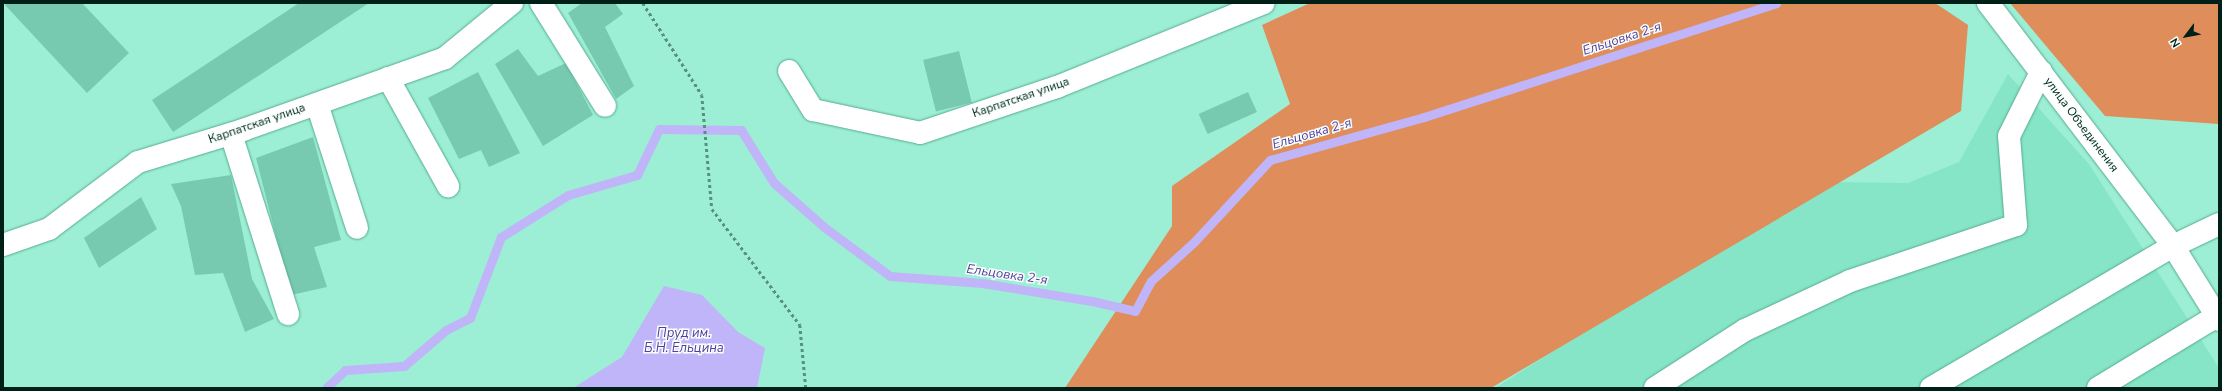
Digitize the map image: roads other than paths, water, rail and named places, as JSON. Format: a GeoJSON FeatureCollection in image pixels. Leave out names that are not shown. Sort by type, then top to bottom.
{"type":"FeatureCollection","features":[{"type":"Feature","properties":{"kind":"street","name":"Карпатская улица"},"geometry":{"type":"LineString","coordinates":[[3,245],[49,228],[138,162],[231,134],[444,58],[512,3]]}},
{"type":"Feature","properties":{"kind":"street"},"geometry":{"type":"LineString","coordinates":[[541,3],[605,106]]}},
{"type":"Feature","properties":{"kind":"street","name":"Карпатская улица"},"geometry":{"type":"LineString","coordinates":[[789,71],[813,110],[920,132],[1057,87],[1264,3]]}},
{"type":"Feature","properties":{"kind":"street","name":"улица Объединения"},"geometry":{"type":"LineString","coordinates":[[1988,3],[2173,246],[2218,318]]}},
{"type":"Feature","properties":{"kind":"street"},"geometry":{"type":"LineString","coordinates":[[1655,388],[1745,330],[1850,281],[2016,225],[2009,136],[2041,72]]}},
{"type":"Feature","properties":{"kind":"street"},"geometry":{"type":"LineString","coordinates":[[388,78],[448,186]]}},
{"type":"Feature","properties":{"kind":"street"},"geometry":{"type":"LineString","coordinates":[[317,104],[357,228]]}},
{"type":"Feature","properties":{"kind":"street"},"geometry":{"type":"LineString","coordinates":[[231,134],[288,314]]}},
{"type":"Feature","properties":{"kind":"street"},"geometry":{"type":"LineString","coordinates":[[1931,388],[2173,246],[2219,224]]}},
{"type":"Feature","properties":{"kind":"street"},"geometry":{"type":"LineString","coordinates":[[2098,388],[2218,318]]}},
{"type":"Feature","properties":{"kind":"water","name":"Пруд им. Б.Н. Ельцина"},"geometry":{"type":"Polygon","coordinates":[[[664,286],[702,295],[738,332],[765,348],[757,388],[573,388],[622,357],[664,286]]]}},
{"type":"Feature","properties":{"kind":"waterway","name":"Ельцовка 2-я"},"geometry":{"type":"LineString","coordinates":[[326,388],[345,370],[404,366],[446,330],[470,318],[501,237],[568,195],[637,175],[659,129],[741,130],[774,183],[824,227],[890,276],[982,283],[1092,301],[1135,311],[1151,281],[1194,242],[1270,160],[1424,117],[1776,3]]}}]}
